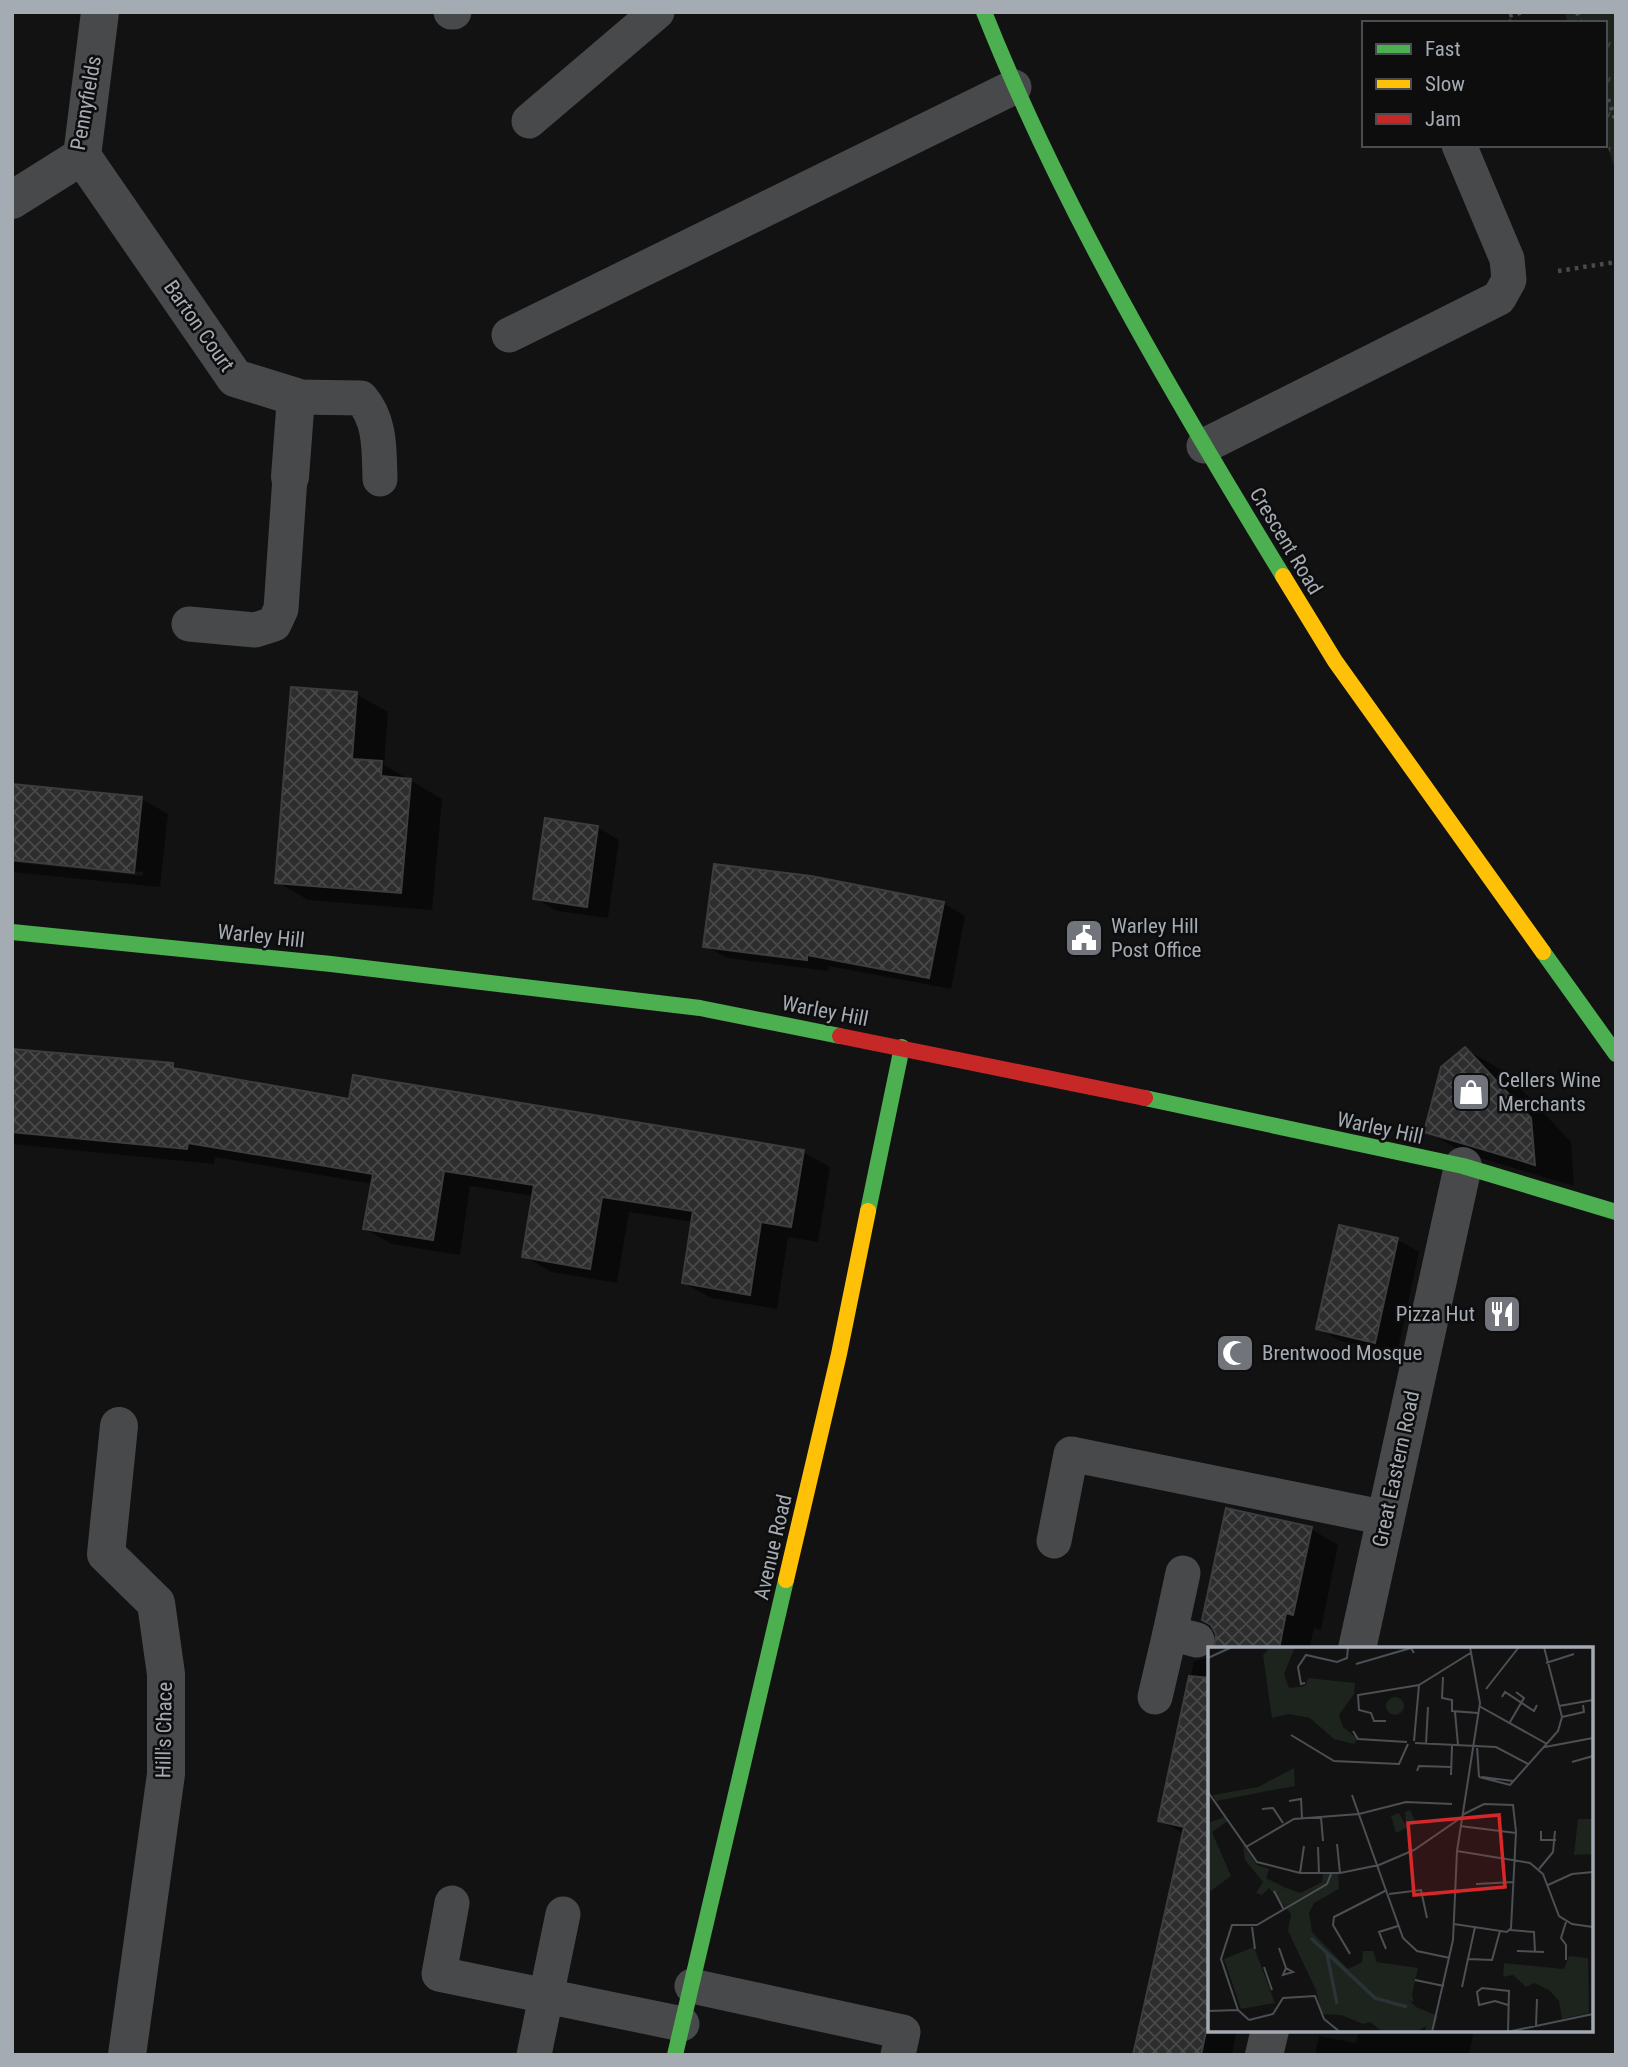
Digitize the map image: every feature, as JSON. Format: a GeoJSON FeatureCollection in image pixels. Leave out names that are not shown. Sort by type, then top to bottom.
{"type":"FeatureCollection","features":[{"type":"Feature","properties":{"kind":"street","name":"Pennyfields"},"geometry":{"type":"LineString","coordinates":[[12,200],[82,156],[100,12]]}},
{"type":"Feature","properties":{"kind":"street","name":"Crescent Road"},"geometry":{"type":"LineString","coordinates":[[984,12],[1014,87],[1096,253],[1204,446],[1335,661],[1616,1054]]}},
{"type":"Feature","properties":{"kind":"street","name":"Barton Court"},"geometry":{"type":"LineString","coordinates":[[82,156],[235,378],[296,397]]}},
{"type":"Feature","properties":{"kind":"street"},"geometry":{"type":"LineString","coordinates":[[290,477],[296,397]]}},
{"type":"Feature","properties":{"kind":"street","name":"Warley Hill"},"geometry":{"type":"LineString","coordinates":[[12,932],[344,965],[700,1008],[902,1047],[1463,1166],[1616,1212]]}},
{"type":"Feature","properties":{"kind":"street","name":"Avenue Road"},"geometry":{"type":"LineString","coordinates":[[679,2039],[839,1354],[902,1047]]}},
{"type":"Feature","properties":{"kind":"street","name":"Great Eastern Road"},"geometry":{"type":"LineString","coordinates":[[1357,1647],[1463,1166]]}},
{"type":"Feature","properties":{"kind":"street","name":"Hill's Chace"},"geometry":{"type":"LineString","coordinates":[[119,1426],[106,1555],[156,1603],[166,1674],[166,1774],[127,2055]]}},
{"type":"Feature","properties":{"kind":"street"},"geometry":{"type":"LineString","coordinates":[[1264,2055],[1270,2032]]}},
{"type":"Feature","properties":{"kind":"lane"},"geometry":{"type":"LineString","coordinates":[[529,121],[657,12]]}},
{"type":"Feature","properties":{"kind":"lane"},"geometry":{"type":"LineString","coordinates":[[509,335],[1014,87]]}},
{"type":"Feature","properties":{"kind":"lane"},"geometry":{"type":"LineString","coordinates":[[1204,446],[1499,298],[1508,279],[1507,259],[1460,147]]}},
{"type":"Feature","properties":{"kind":"lane"},"geometry":{"type":"LineString","coordinates":[[296,397],[361,398],[372,410],[379,438],[380,479]]}},
{"type":"Feature","properties":{"kind":"lane"},"geometry":{"type":"LineString","coordinates":[[189,624],[255,630],[274,624],[281,609],[290,477]]}},
{"type":"Feature","properties":{"kind":"lane"},"geometry":{"type":"LineString","coordinates":[[1054,1541],[1071,1454],[1386,1518]]}},
{"type":"Feature","properties":{"kind":"lane"},"geometry":{"type":"LineString","coordinates":[[1155,1697],[1183,1636],[1183,1573]]}},
{"type":"Feature","properties":{"kind":"lane"},"geometry":{"type":"LineString","coordinates":[[452,1903],[439,1974],[546,1996],[679,2039]]}},
{"type":"Feature","properties":{"kind":"lane"},"geometry":{"type":"LineString","coordinates":[[534,2055],[563,1913]]}},
{"type":"Feature","properties":{"kind":"lane"},"geometry":{"type":"LineString","coordinates":[[692,1986],[903,2032],[898,2055]]}},
{"type":"Feature","properties":{"kind":"path"},"geometry":{"type":"LineString","coordinates":[[1509,21],[1508,16],[1523,12]]}},
{"type":"Feature","properties":{"kind":"path"},"geometry":{"type":"LineString","coordinates":[[1607,97],[1616,121]]}},
{"type":"Feature","properties":{"kind":"path"},"geometry":{"type":"LineString","coordinates":[[1508,279],[1616,262]]}},
{"type":"Feature","properties":{"kind":"green space"},"geometry":{"type":"Polygon","coordinates":[[[1565,12],[1616,12],[1616,172],[1607,145],[1607,21],[1567,21],[1565,12]]]}},
{"type":"Feature","properties":{"kind":"building"},"geometry":{"type":"Polygon","coordinates":[[[291,687],[357,692],[352,759],[382,761],[381,776],[411,779],[401,893],[275,883],[291,687]]]}},
{"type":"Feature","properties":{"kind":"building"},"geometry":{"type":"Polygon","coordinates":[[[12,784],[142,797],[134,873],[12,860],[12,784]]]}},
{"type":"Feature","properties":{"kind":"building"},"geometry":{"type":"Polygon","coordinates":[[[545,818],[598,826],[587,907],[533,899],[545,818]]]}},
{"type":"Feature","properties":{"kind":"building"},"geometry":{"type":"Polygon","coordinates":[[[714,864],[811,876],[944,902],[929,978],[807,955],[807,960],[703,947],[714,864]]]}},
{"type":"Feature","properties":{"kind":"building","name":"Cellers Wine Merchants"},"geometry":{"type":"Polygon","coordinates":[[[1465,1047],[1531,1118],[1535,1165],[1424,1132],[1441,1067],[1465,1047]]]}},
{"type":"Feature","properties":{"kind":"building"},"geometry":{"type":"Polygon","coordinates":[[[12,1049],[173,1063],[173,1068],[349,1099],[353,1075],[804,1150],[791,1227],[761,1222],[750,1295],[682,1283],[693,1211],[602,1197],[590,1269],[522,1257],[534,1185],[444,1171],[433,1240],[363,1229],[373,1174],[188,1143],[187,1149],[12,1132],[12,1049]]]}},
{"type":"Feature","properties":{"kind":"building"},"geometry":{"type":"Polygon","coordinates":[[[1339,1225],[1398,1238],[1375,1343],[1316,1329],[1339,1225]]]}},
{"type":"Feature","properties":{"kind":"building"},"geometry":{"type":"Polygon","coordinates":[[[1226,1508],[1312,1527],[1293,1615],[1286,1613],[1279,1647],[1214,1647],[1216,1634],[1211,1625],[1202,1620],[1226,1508]]]}},
{"type":"Feature","properties":{"kind":"building"},"geometry":{"type":"Polygon","coordinates":[[[1189,1676],[1208,1678],[1208,2022],[1201,2055],[1133,2055],[1184,1827],[1158,1821],[1189,1676]]]}},
{"type":"Feature","properties":{"kind":"traffic: fast"},"geometry":{"type":"LineString","coordinates":[[984,12],[1048,158],[1121,300],[1283,576]]}},
{"type":"Feature","properties":{"kind":"traffic: fast"},"geometry":{"type":"LineString","coordinates":[[12,932],[331,964],[700,1008],[840,1036]]}},
{"type":"Feature","properties":{"kind":"traffic: fast"},"geometry":{"type":"LineString","coordinates":[[1543,952],[1616,1054]]}},
{"type":"Feature","properties":{"kind":"traffic: fast"},"geometry":{"type":"LineString","coordinates":[[868,1211],[902,1047]]}},
{"type":"Feature","properties":{"kind":"traffic: fast"},"geometry":{"type":"LineString","coordinates":[[1145,1098],[1463,1166],[1616,1212]]}},
{"type":"Feature","properties":{"kind":"traffic: fast"},"geometry":{"type":"LineString","coordinates":[[675,2055],[786,1580]]}},
{"type":"Feature","properties":{"kind":"traffic: slow"},"geometry":{"type":"LineString","coordinates":[[1283,576],[1335,661],[1543,952]]}},
{"type":"Feature","properties":{"kind":"traffic: slow"},"geometry":{"type":"LineString","coordinates":[[786,1580],[839,1354],[868,1211]]}},
{"type":"Feature","properties":{"kind":"traffic: jam"},"geometry":{"type":"LineString","coordinates":[[840,1036],[1145,1098]]}},
{"type":"Feature","properties":{"kind":"place","name":"Warley Hill Post Office"},"geometry":{"type":"Point","coordinates":[1084,938]}},
{"type":"Feature","properties":{"kind":"place","name":"Cellers Wine Merchants"},"geometry":{"type":"Point","coordinates":[1471,1092]}},
{"type":"Feature","properties":{"kind":"place","name":"Pizza Hut"},"geometry":{"type":"Point","coordinates":[1502,1314]}},
{"type":"Feature","properties":{"kind":"place","name":"Brentwood Mosque"},"geometry":{"type":"Point","coordinates":[1235,1353]}}]}
